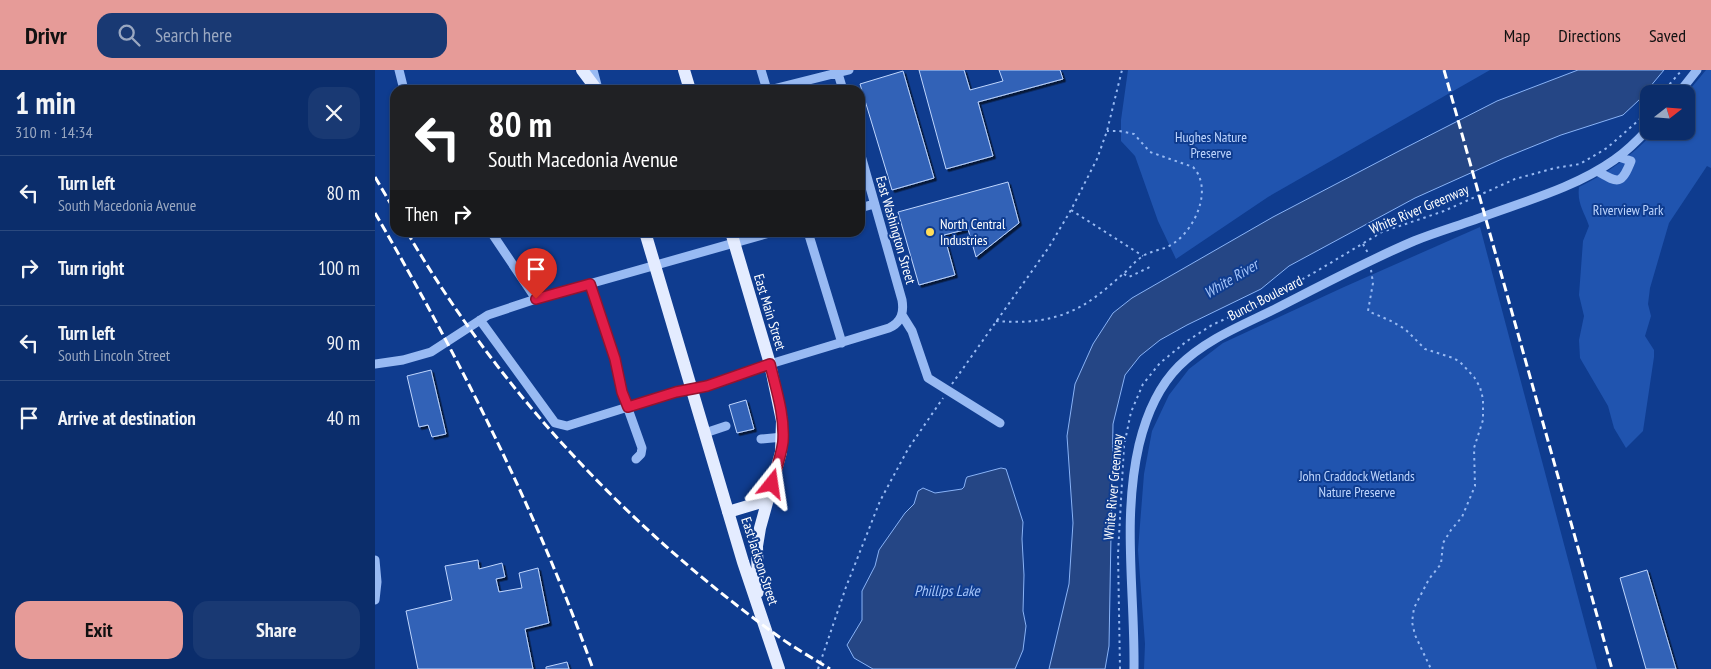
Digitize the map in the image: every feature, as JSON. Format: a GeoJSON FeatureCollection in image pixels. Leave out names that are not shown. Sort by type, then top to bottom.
{"type":"FeatureCollection","features":[{"type":"Feature","properties":{"kind":"main road"},"geometry":{"type":"LineString","coordinates":[[582,70],[594,85]]}},
{"type":"Feature","properties":{"kind":"main road"},"geometry":{"type":"LineString","coordinates":[[685,70],[689,85]]}},
{"type":"Feature","properties":{"kind":"main road","name":"East Jackson Street"},"geometry":{"type":"LineString","coordinates":[[646,237],[746,570],[779,669]]}},
{"type":"Feature","properties":{"kind":"main road","name":"East Main Street"},"geometry":{"type":"LineString","coordinates":[[732,238],[770,364],[783,421],[781,452],[757,546],[759,607]]}},
{"type":"Feature","properties":{"kind":"main road"},"geometry":{"type":"LineString","coordinates":[[729,512],[768,500]]}},
{"type":"Feature","properties":{"kind":"street"},"geometry":{"type":"LineString","coordinates":[[399,70],[403,85]]}},
{"type":"Feature","properties":{"kind":"street"},"geometry":{"type":"LineString","coordinates":[[593,70],[597,85]]}},
{"type":"Feature","properties":{"kind":"street"},"geometry":{"type":"LineString","coordinates":[[761,70],[766,85]]}},
{"type":"Feature","properties":{"kind":"street"},"geometry":{"type":"LineString","coordinates":[[787,85],[849,70]]}},
{"type":"Feature","properties":{"kind":"street"},"geometry":{"type":"LineString","coordinates":[[1684,85],[1697,70]]}},
{"type":"Feature","properties":{"kind":"street"},"geometry":{"type":"LineString","coordinates":[[837,72],[841,85]]}},
{"type":"Feature","properties":{"kind":"street","name":"Bunch Boulevard"},"geometry":{"type":"LineString","coordinates":[[1134,669],[1129,531],[1135,466],[1144,425],[1160,392],[1177,368],[1204,345],[1370,262],[1414,242],[1563,187],[1597,171],[1619,157],[1640,137]]}},
{"type":"Feature","properties":{"kind":"street"},"geometry":{"type":"LineString","coordinates":[[1597,171],[1611,180],[1621,179],[1625,176],[1631,161],[1619,157]]}},
{"type":"Feature","properties":{"kind":"street","name":"East Washington Street"},"geometry":{"type":"LineString","coordinates":[[865,169],[902,300],[902,315]]}},
{"type":"Feature","properties":{"kind":"street"},"geometry":{"type":"LineString","coordinates":[[865,207],[875,204]]}},
{"type":"Feature","properties":{"kind":"street"},"geometry":{"type":"LineString","coordinates":[[494,237],[536,299]]}},
{"type":"Feature","properties":{"kind":"street"},"geometry":{"type":"LineString","coordinates":[[810,237],[842,343]]}},
{"type":"Feature","properties":{"kind":"street"},"geometry":{"type":"LineString","coordinates":[[375,364],[403,360],[431,352],[488,315],[536,299],[655,266],[732,238]]}},
{"type":"Feature","properties":{"kind":"street"},"geometry":{"type":"LineString","coordinates":[[590,284],[615,359],[622,392],[642,448],[641,454],[636,459]]}},
{"type":"Feature","properties":{"kind":"street"},"geometry":{"type":"LineString","coordinates":[[480,320],[555,423],[567,426],[676,392],[707,386],[770,364],[842,343],[893,326],[902,315],[912,330],[928,378],[999,423]]}},
{"type":"Feature","properties":{"kind":"street"},"geometry":{"type":"LineString","coordinates":[[705,433],[726,426]]}},
{"type":"Feature","properties":{"kind":"street"},"geometry":{"type":"LineString","coordinates":[[761,438],[783,437]]}},
{"type":"Feature","properties":{"kind":"street"},"geometry":{"type":"LineString","coordinates":[[375,560],[377,582],[375,600]]}},
{"type":"Feature","properties":{"kind":"path"},"geometry":{"type":"LineString","coordinates":[[818,669],[879,501],[909,449],[947,391],[1049,247],[1071,210],[1097,159],[1107,131],[1122,70]]}},
{"type":"Feature","properties":{"kind":"path"},"geometry":{"type":"LineString","coordinates":[[1669,85],[1682,70]]}},
{"type":"Feature","properties":{"kind":"path","name":"White River Greenway"},"geometry":{"type":"LineString","coordinates":[[1120,669],[1118,554],[1124,446],[1131,412],[1143,384],[1160,363],[1187,341],[1212,325],[1262,302],[1383,232],[1444,211],[1515,179],[1555,168],[1580,164],[1607,148],[1640,119]]}},
{"type":"Feature","properties":{"kind":"path"},"geometry":{"type":"LineString","coordinates":[[995,321],[1026,322],[1053,318],[1067,313],[1089,301],[1124,274],[1143,256],[1172,245],[1186,233],[1193,223],[1199,211],[1201,198],[1198,171],[1188,164],[1150,152],[1135,134],[1107,131]]}},
{"type":"Feature","properties":{"kind":"path"},"geometry":{"type":"LineString","coordinates":[[1071,210],[1143,256]]}},
{"type":"Feature","properties":{"kind":"path"},"geometry":{"type":"LineString","coordinates":[[1363,244],[1369,255],[1373,283],[1368,310],[1405,330],[1425,349],[1460,362],[1474,377],[1480,387],[1483,399],[1483,420],[1474,448],[1475,486],[1462,517],[1443,543],[1441,564],[1429,579],[1414,608],[1412,622],[1415,635],[1431,669]]}},
{"type":"Feature","properties":{"kind":"path"},"geometry":{"type":"LineString","coordinates":[[1124,274],[1129,276],[1152,266]]}},
{"type":"Feature","properties":{"kind":"green space","name":"Hughes Nature Preserve"},"geometry":{"type":"Polygon","coordinates":[[[1128,70],[1490,70],[1268,197],[1176,259],[1158,221],[1135,156],[1121,141],[1121,120],[1128,70]]]}},
{"type":"Feature","properties":{"kind":"green space","name":"Riverview Park"},"geometry":{"type":"Polygon","coordinates":[[[1706,70],[1711,70],[1711,168],[1707,166],[1669,223],[1650,288],[1648,304],[1651,316],[1645,336],[1654,350],[1654,357],[1643,431],[1626,448],[1614,428],[1608,406],[1580,358],[1579,340],[1584,316],[1579,295],[1583,241],[1589,226],[1580,203],[1579,187],[1620,163],[1646,140],[1695,140],[1694,85],[1706,70]]]}},
{"type":"Feature","properties":{"kind":"green space","name":"John Craddock Wetlands Nature Preserve"},"geometry":{"type":"Polygon","coordinates":[[[1480,227],[1597,669],[1144,669],[1145,644],[1138,550],[1144,474],[1152,431],[1169,395],[1189,369],[1223,343],[1480,227]]]}},
{"type":"Feature","properties":{"kind":"water","name":"White River"},"geometry":{"type":"Polygon","coordinates":[[[1578,70],[1664,70],[1652,85],[1640,85],[1640,99],[1623,115],[1561,135],[1415,198],[1289,266],[1261,289],[1160,340],[1140,356],[1125,375],[1113,424],[1109,646],[1105,669],[1049,669],[1069,584],[1073,523],[1067,436],[1075,384],[1093,344],[1113,313],[1132,298],[1273,217],[1497,101],[1578,70]]]}},
{"type":"Feature","properties":{"kind":"water","name":"Phillips Lake"},"geometry":{"type":"Polygon","coordinates":[[[1001,468],[1006,469],[1023,522],[1023,611],[1026,626],[1023,650],[1015,669],[873,669],[854,658],[847,645],[862,620],[862,591],[875,566],[879,550],[905,513],[914,504],[918,491],[923,488],[935,493],[962,489],[967,477],[1001,468]]]}},
{"type":"Feature","properties":{"kind":"building"},"geometry":{"type":"Polygon","coordinates":[[[919,70],[964,70],[970,90],[1003,81],[999,70],[1060,70],[1063,79],[978,102],[993,156],[946,169],[919,70]]]}},
{"type":"Feature","properties":{"kind":"building","name":"North Central Industries"},"geometry":{"type":"Polygon","coordinates":[[[903,71],[934,178],[892,190],[865,101],[865,85],[860,84],[903,71]]]}},
{"type":"Feature","properties":{"kind":"building","name":"North Central Industries"},"geometry":{"type":"Polygon","coordinates":[[[1008,182],[1019,223],[976,257],[968,229],[944,235],[955,275],[919,285],[898,212],[1008,182]]]}},
{"type":"Feature","properties":{"kind":"building"},"geometry":{"type":"Polygon","coordinates":[[[431,370],[446,434],[432,437],[428,425],[419,427],[407,376],[431,370]]]}},
{"type":"Feature","properties":{"kind":"building"},"geometry":{"type":"Polygon","coordinates":[[[746,400],[754,429],[737,433],[729,405],[746,400]]]}},
{"type":"Feature","properties":{"kind":"building"},"geometry":{"type":"Polygon","coordinates":[[[478,560],[479,569],[502,563],[505,577],[496,579],[499,592],[522,588],[519,573],[538,568],[549,623],[525,629],[533,669],[418,669],[406,611],[452,600],[445,566],[478,560]]]}},
{"type":"Feature","properties":{"kind":"building"},"geometry":{"type":"Polygon","coordinates":[[[1647,570],[1676,669],[1646,669],[1620,578],[1647,570]]]}},
{"type":"Feature","properties":{"kind":"building"},"geometry":{"type":"Polygon","coordinates":[[[567,662],[569,669],[546,669],[546,667],[567,662]]]}},
{"type":"Feature","properties":{"kind":"railway"},"geometry":{"type":"LineString","coordinates":[[1444,70],[1612,669]]}},
{"type":"Feature","properties":{"kind":"railway"},"geometry":{"type":"LineString","coordinates":[[375,177],[390,202]]}},
{"type":"Feature","properties":{"kind":"railway"},"geometry":{"type":"LineString","coordinates":[[375,213],[437,323],[495,436],[547,551],[593,669]]}},
{"type":"Feature","properties":{"kind":"railway"},"geometry":{"type":"LineString","coordinates":[[410,237],[444,291],[484,348],[527,403],[573,455],[622,505],[726,597],[782,639],[830,669]]}},
{"type":"Feature","properties":{"kind":"place","name":"North Central Industries"},"geometry":{"type":"Point","coordinates":[930,232]}},
{"type":"Feature","properties":{"kind":"route"},"geometry":{"type":"LineString","coordinates":[[536,299],[590,284],[615,359],[622,392],[628,407],[676,392],[707,386],[770,364],[783,421],[783,442],[772,484]]}}]}
